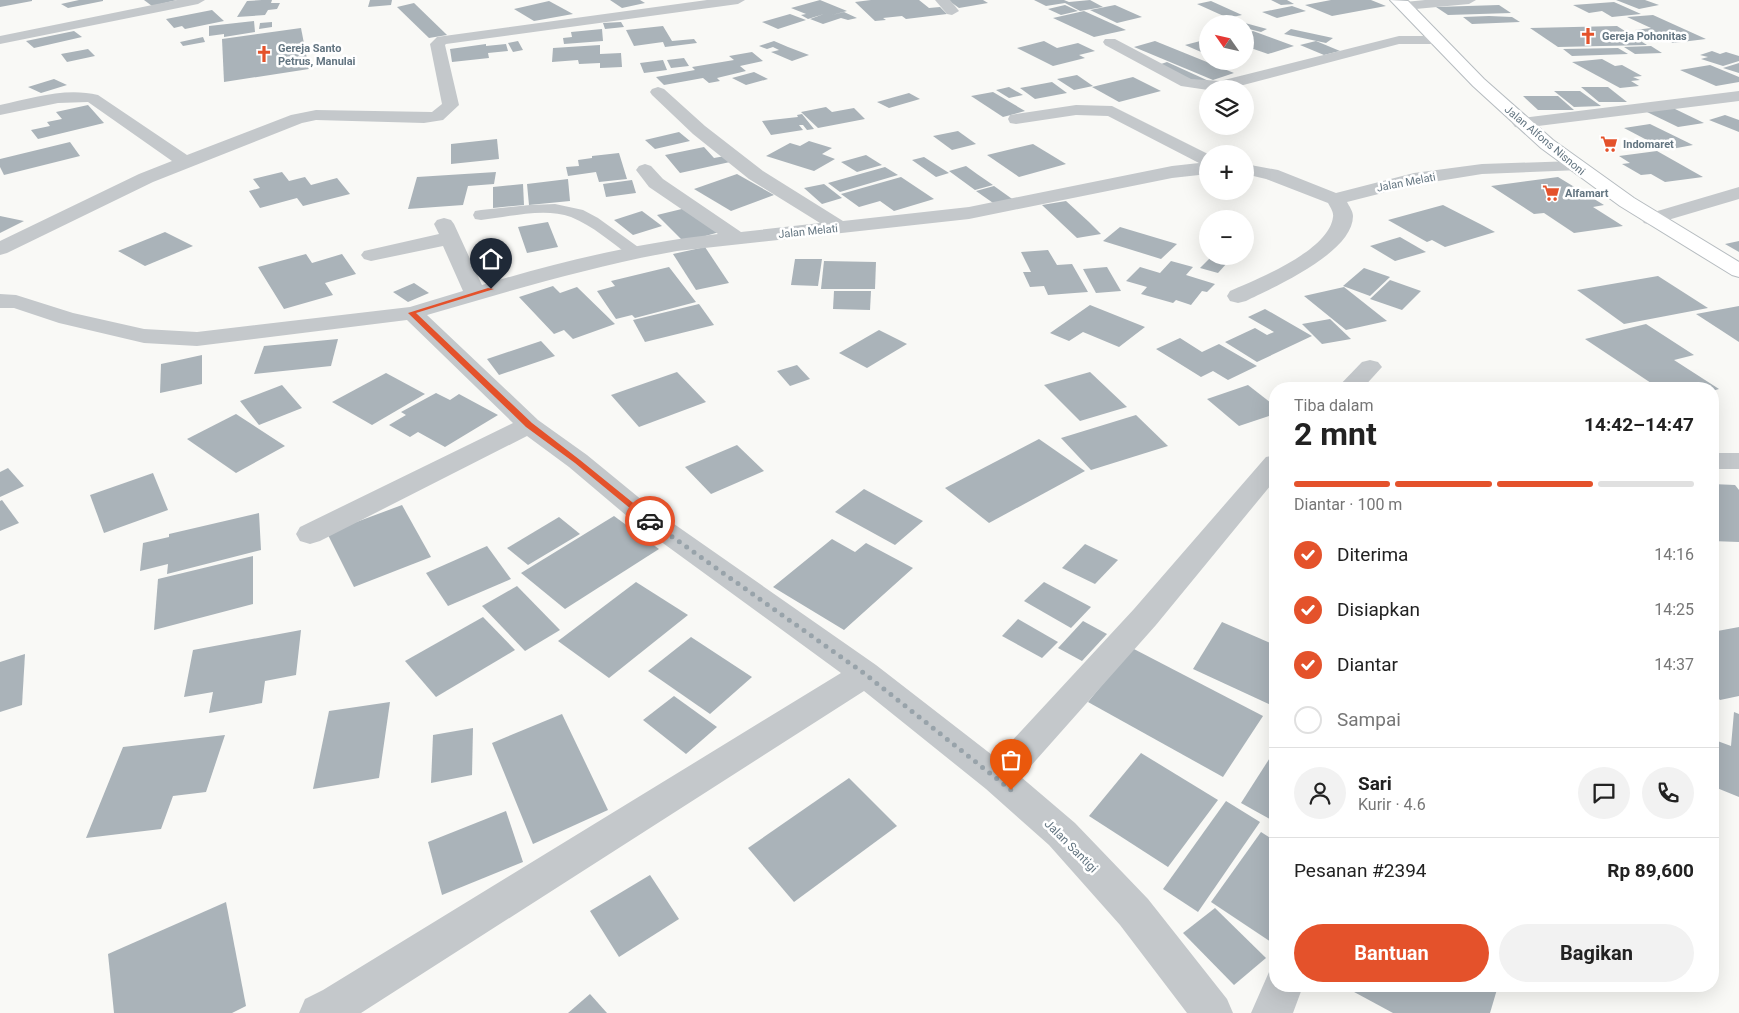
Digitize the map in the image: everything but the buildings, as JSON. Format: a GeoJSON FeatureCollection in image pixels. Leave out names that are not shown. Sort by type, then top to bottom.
{"type":"FeatureCollection","features":[{"type":"Feature","properties":{"kind":"main road","name":"Jalan Alfons Nisnoni"},"geometry":{"type":"LineString","coordinates":[[1401,3],[1521,123],[1574,166],[1651,219],[1739,271]]}},
{"type":"Feature","properties":{"kind":"street"},"geometry":{"type":"LineString","coordinates":[[0,40],[198,0]]}},
{"type":"Feature","properties":{"kind":"street"},"geometry":{"type":"LineString","coordinates":[[665,0],[683,8]]}},
{"type":"Feature","properties":{"kind":"street"},"geometry":{"type":"LineString","coordinates":[[0,249],[146,178],[296,119],[316,115],[424,118],[437,116],[451,105],[437,44],[442,40],[509,29],[738,0]]}},
{"type":"Feature","properties":{"kind":"street"},"geometry":{"type":"LineString","coordinates":[[942,0],[952,11]]}},
{"type":"Feature","properties":{"kind":"street"},"geometry":{"type":"LineString","coordinates":[[1401,3],[1469,0]]}},
{"type":"Feature","properties":{"kind":"street"},"geometry":{"type":"LineString","coordinates":[[1110,42],[1187,83],[1220,86],[1399,40],[1436,40]]}},
{"type":"Feature","properties":{"kind":"street"},"geometry":{"type":"LineString","coordinates":[[658,92],[700,130],[756,175],[839,227]]}},
{"type":"Feature","properties":{"kind":"street"},"geometry":{"type":"LineString","coordinates":[[0,110],[65,96],[92,98],[186,162]]}},
{"type":"Feature","properties":{"kind":"street"},"geometry":{"type":"LineString","coordinates":[[1521,123],[1739,96]]}},
{"type":"Feature","properties":{"kind":"street"},"geometry":{"type":"LineString","coordinates":[[1016,119],[1058,110],[1096,109],[1112,111],[1199,156]]}},
{"type":"Feature","properties":{"kind":"street","name":"Jalan Melati"},"geometry":{"type":"LineString","coordinates":[[1336,199],[1360,191],[1424,177],[1482,169],[1574,166]]}},
{"type":"Feature","properties":{"kind":"street","name":"Jalan Melati"},"geometry":{"type":"LineString","coordinates":[[0,301],[16,302],[84,322],[144,336],[197,339],[412,313],[539,275],[636,252],[736,238],[970,213],[1172,172],[1199,169]]}},
{"type":"Feature","properties":{"kind":"street"},"geometry":{"type":"LineString","coordinates":[[645,170],[656,183],[736,238]]}},
{"type":"Feature","properties":{"kind":"street"},"geometry":{"type":"LineString","coordinates":[[1238,296],[1297,267],[1326,246],[1339,230],[1343,215],[1336,199],[1271,174],[1254,171]]}},
{"type":"Feature","properties":{"kind":"street"},"geometry":{"type":"LineString","coordinates":[[1651,219],[1739,193]]}},
{"type":"Feature","properties":{"kind":"street"},"geometry":{"type":"LineString","coordinates":[[371,255],[447,231],[475,294]]}},
{"type":"Feature","properties":{"kind":"street","name":"Jalan Santigi"},"geometry":{"type":"LineString","coordinates":[[412,313],[529,425],[578,461],[644,516],[865,674],[998,778],[1062,834],[1128,905],[1212,1013]]}},
{"type":"Feature","properties":{"kind":"street"},"geometry":{"type":"LineString","coordinates":[[1355,382],[1370,367]]}},
{"type":"Feature","properties":{"kind":"street"},"geometry":{"type":"LineString","coordinates":[[310,534],[529,425]]}},
{"type":"Feature","properties":{"kind":"street"},"geometry":{"type":"LineString","coordinates":[[1719,461],[1739,461]]}},
{"type":"Feature","properties":{"kind":"street"},"geometry":{"type":"LineString","coordinates":[[998,778],[1144,617],[1269,470]]}},
{"type":"Feature","properties":{"kind":"street"},"geometry":{"type":"LineString","coordinates":[[320,1013],[346,999],[865,674]]}},
{"type":"Feature","properties":{"kind":"street"},"geometry":{"type":"LineString","coordinates":[[1272,1013],[1281,992]]}},
{"type":"Feature","properties":{"kind":"lane"},"geometry":{"type":"LineString","coordinates":[[481,215],[558,209],[576,213],[636,252]]}},
{"type":"Feature","properties":{"kind":"way so far"},"geometry":{"type":"LineString","coordinates":[[650,521],[865,674],[1011,790]]}},
{"type":"Feature","properties":{"kind":"place","name":"Gereja Pohonitas"},"geometry":{"type":"Point","coordinates":[1588,36]}},
{"type":"Feature","properties":{"kind":"place","name":"Gereja Santo Petrus, Manulai"},"geometry":{"type":"Point","coordinates":[264,54]}},
{"type":"Feature","properties":{"kind":"place","name":"Indomaret"},"geometry":{"type":"Point","coordinates":[1609,144]}},
{"type":"Feature","properties":{"kind":"place","name":"Alfamart"},"geometry":{"type":"Point","coordinates":[1551,193]}},
{"type":"Feature","properties":{"kind":"route"},"geometry":{"type":"LineString","coordinates":[[491,289],[412,313],[529,425],[578,461],[650,521]]}}]}
